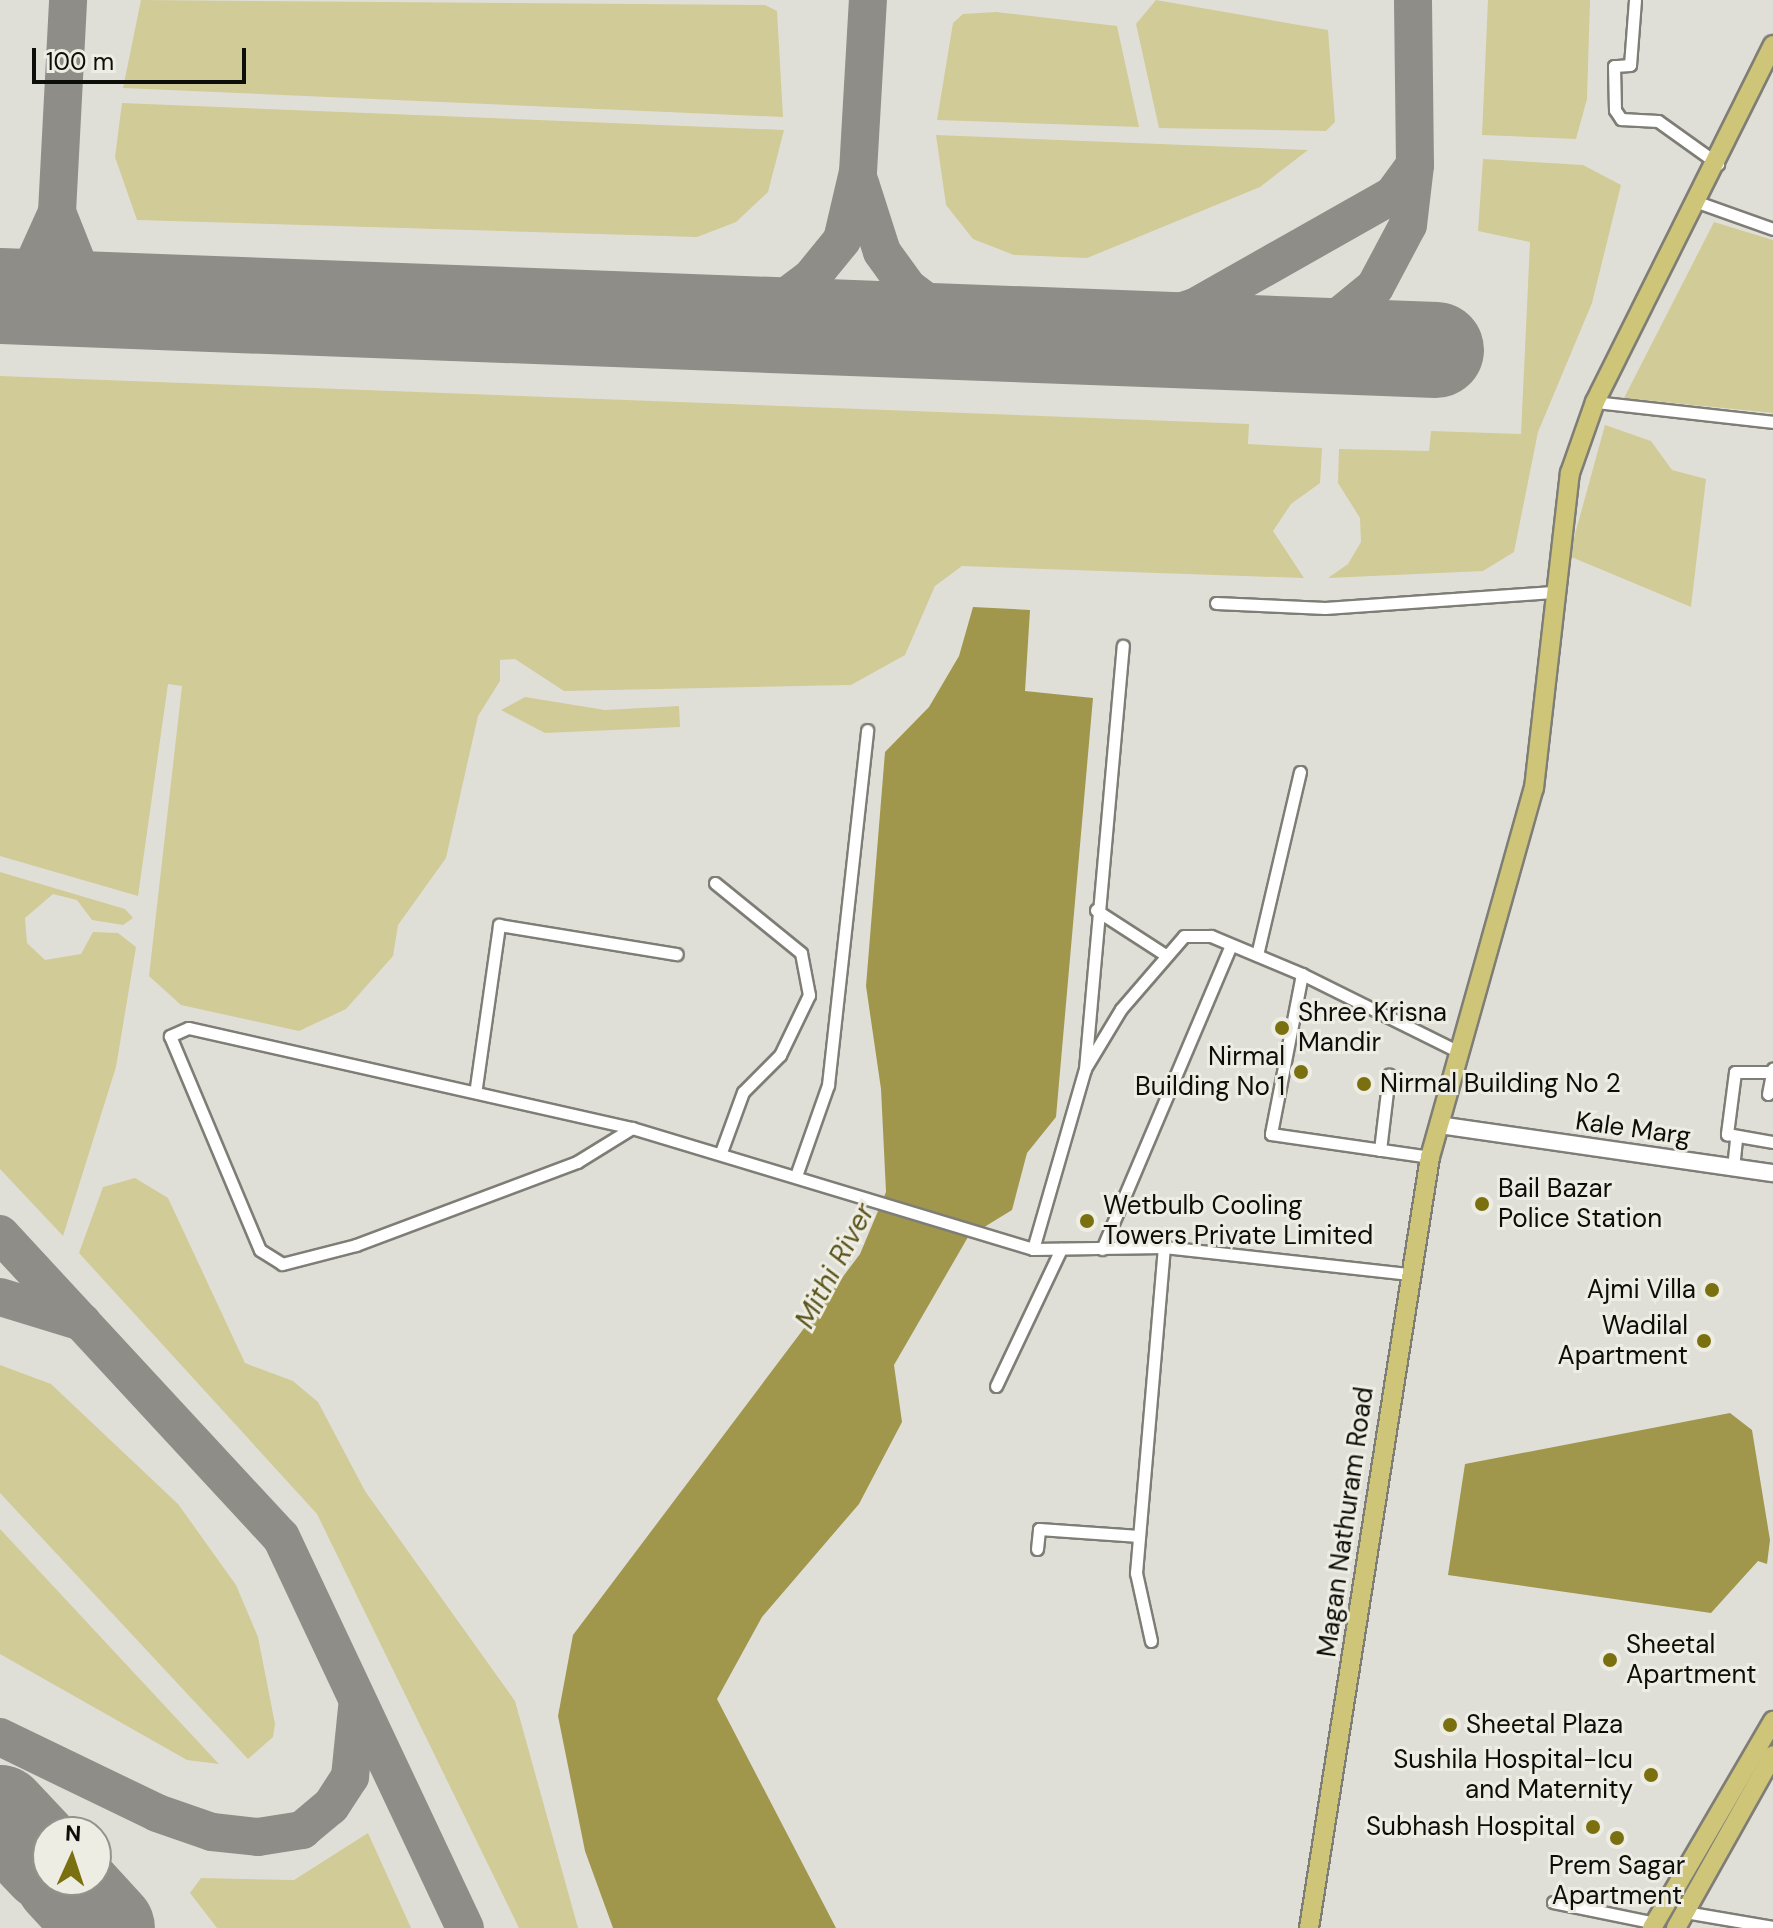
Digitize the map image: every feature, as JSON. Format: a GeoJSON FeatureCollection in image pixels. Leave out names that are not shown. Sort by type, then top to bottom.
{"type":"FeatureCollection","features":[{"type":"Feature","properties":{"kind":"main road","name":"Magan Nathuram Road"},"geometry":{"type":"LineString","coordinates":[[1309,1928],[1408,1274],[1430,1157],[1457,1051],[1534,788],[1568,486],[1595,402],[1766,78],[1773,45]]}},
{"type":"Feature","properties":{"kind":"main road","name":"Kale Marg"},"geometry":{"type":"LineString","coordinates":[[1439,1125],[1773,1173]]}},
{"type":"Feature","properties":{"kind":"main road"},"geometry":{"type":"LineString","coordinates":[[1654,1926],[1773,1721]]}},
{"type":"Feature","properties":{"kind":"main road"},"geometry":{"type":"LineString","coordinates":[[1680,1920],[1773,1755]]}},
{"type":"Feature","properties":{"kind":"street"},"geometry":{"type":"LineString","coordinates":[[1635,0],[1630,65],[1614,66],[1615,110],[1621,119],[1658,121],[1719,165]]}},
{"type":"Feature","properties":{"kind":"street"},"geometry":{"type":"LineString","coordinates":[[1700,203],[1773,229]]}},
{"type":"Feature","properties":{"kind":"street"},"geometry":{"type":"LineString","coordinates":[[1595,402],[1773,422]]}},
{"type":"Feature","properties":{"kind":"street"},"geometry":{"type":"LineString","coordinates":[[1216,603],[1314,609],[1556,592]]}},
{"type":"Feature","properties":{"kind":"street"},"geometry":{"type":"LineString","coordinates":[[1033,1249],[1085,1069],[1096,910],[1123,646]]}},
{"type":"Feature","properties":{"kind":"street"},"geometry":{"type":"LineString","coordinates":[[800,1174],[828,1085],[867,730]]}},
{"type":"Feature","properties":{"kind":"street"},"geometry":{"type":"LineString","coordinates":[[1257,955],[1300,772]]}},
{"type":"Feature","properties":{"kind":"street"},"geometry":{"type":"LineString","coordinates":[[715,883],[801,953],[809,983],[796,1029],[743,1092],[721,1152]]}},
{"type":"Feature","properties":{"kind":"street"},"geometry":{"type":"LineString","coordinates":[[1096,910],[1164,954]]}},
{"type":"Feature","properties":{"kind":"street"},"geometry":{"type":"LineString","coordinates":[[476,1087],[499,925],[677,954]]}},
{"type":"Feature","properties":{"kind":"street"},"geometry":{"type":"LineString","coordinates":[[1085,1069],[1164,954],[1184,936],[1231,945],[1257,955],[1457,1051]]}},
{"type":"Feature","properties":{"kind":"street"},"geometry":{"type":"LineString","coordinates":[[1102,1249],[1231,945]]}},
{"type":"Feature","properties":{"kind":"street"},"geometry":{"type":"LineString","coordinates":[[1302,974],[1271,1134],[1430,1157]]}},
{"type":"Feature","properties":{"kind":"street"},"geometry":{"type":"LineString","coordinates":[[632,1128],[577,1162],[356,1245],[274,1262],[248,1226],[170,1036],[188,1028],[394,1078],[476,1087],[632,1128],[800,1174],[1033,1249],[1164,1247],[1408,1274]]}},
{"type":"Feature","properties":{"kind":"street"},"geometry":{"type":"LineString","coordinates":[[1768,1094],[1773,1069],[1735,1072],[1727,1134],[1736,1139],[1773,1142]]}},
{"type":"Feature","properties":{"kind":"street"},"geometry":{"type":"LineString","coordinates":[[1380,1150],[1389,1075]]}},
{"type":"Feature","properties":{"kind":"street"},"geometry":{"type":"LineString","coordinates":[[1733,1168],[1736,1139]]}},
{"type":"Feature","properties":{"kind":"street"},"geometry":{"type":"LineString","coordinates":[[1151,1641],[1141,1622],[1139,1536],[1164,1247]]}},
{"type":"Feature","properties":{"kind":"street"},"geometry":{"type":"LineString","coordinates":[[996,1386],[1061,1249]]}},
{"type":"Feature","properties":{"kind":"street"},"geometry":{"type":"LineString","coordinates":[[1037,1549],[1039,1529],[1139,1536]]}},
{"type":"Feature","properties":{"kind":"street"},"geometry":{"type":"LineString","coordinates":[[1553,1902],[1654,1926]]}},
{"type":"Feature","properties":{"kind":"street"},"geometry":{"type":"LineString","coordinates":[[1680,1920],[1773,1927]]}},
{"type":"Feature","properties":{"kind":"shaded area"},"geometry":{"type":"Polygon","coordinates":[[[141,0],[765,5],[777,11],[783,117],[123,88],[141,0]]]}},
{"type":"Feature","properties":{"kind":"shaded area"},"geometry":{"type":"Polygon","coordinates":[[[1156,0],[1328,30],[1335,122],[1326,131],[1159,128],[1136,24],[1156,0]]]}},
{"type":"Feature","properties":{"kind":"shaded area"},"geometry":{"type":"Polygon","coordinates":[[[1488,0],[1590,0],[1587,99],[1576,139],[1482,135],[1488,0]]]}},
{"type":"Feature","properties":{"kind":"shaded area"},"geometry":{"type":"Polygon","coordinates":[[[996,12],[1117,26],[1139,127],[937,120],[953,23],[963,14],[996,12]]]}},
{"type":"Feature","properties":{"kind":"shaded area"},"geometry":{"type":"Polygon","coordinates":[[[122,103],[784,130],[768,192],[736,222],[697,237],[137,220],[115,157],[122,103]]]}},
{"type":"Feature","properties":{"kind":"shaded area"},"geometry":{"type":"Polygon","coordinates":[[[936,135],[1308,150],[1260,187],[1087,258],[1014,255],[973,239],[946,205],[936,135]]]}},
{"type":"Feature","properties":{"kind":"shaded area"},"geometry":{"type":"Polygon","coordinates":[[[1483,159],[1583,165],[1621,185],[1592,303],[1538,432],[1514,552],[1483,571],[1328,578],[1348,564],[1361,542],[1360,518],[1338,483],[1339,449],[1429,451],[1431,431],[1521,434],[1530,242],[1478,231],[1483,159]]]}},
{"type":"Feature","properties":{"kind":"shaded area"},"geometry":{"type":"Polygon","coordinates":[[[1714,222],[1773,240],[1773,413],[1624,398],[1714,222]]]}},
{"type":"Feature","properties":{"kind":"shaded area"},"geometry":{"type":"Polygon","coordinates":[[[0,376],[1249,424],[1248,444],[1322,448],[1320,483],[1291,504],[1273,531],[1304,578],[962,566],[935,586],[905,655],[851,685],[564,691],[515,659],[500,660],[500,681],[478,716],[446,858],[398,925],[393,956],[346,1009],[299,1031],[181,1005],[149,976],[182,686],[168,684],[138,896],[0,856],[0,376]]]}},
{"type":"Feature","properties":{"kind":"shaded area"},"geometry":{"type":"Polygon","coordinates":[[[1605,425],[1651,441],[1672,470],[1706,479],[1691,607],[1569,556],[1605,425]]]}},
{"type":"Feature","properties":{"kind":"shaded area"},"geometry":{"type":"Polygon","coordinates":[[[973,607],[1030,610],[1025,691],[1093,698],[1056,1117],[1027,1153],[1012,1210],[968,1237],[894,1365],[902,1422],[859,1504],[762,1617],[717,1699],[836,1928],[613,1928],[585,1851],[558,1716],[573,1635],[860,1254],[886,1192],[881,1089],[866,986],[885,752],[929,707],[959,656],[973,607]]]}},
{"type":"Feature","properties":{"kind":"shaded area"},"geometry":{"type":"Polygon","coordinates":[[[525,697],[605,710],[679,706],[680,727],[545,733],[501,710],[525,697]]]}},
{"type":"Feature","properties":{"kind":"shaded area"},"geometry":{"type":"Polygon","coordinates":[[[0,872],[125,909],[133,918],[123,925],[92,920],[77,900],[53,894],[25,918],[27,943],[45,960],[81,954],[93,932],[118,933],[136,947],[116,1067],[63,1236],[0,1169],[0,872]]]}},
{"type":"Feature","properties":{"kind":"shaded area"},"geometry":{"type":"Polygon","coordinates":[[[135,1178],[168,1198],[245,1363],[293,1381],[318,1402],[365,1491],[515,1701],[578,1928],[519,1928],[317,1514],[79,1253],[103,1187],[135,1178]]]}},
{"type":"Feature","properties":{"kind":"shaded area"},"geometry":{"type":"Polygon","coordinates":[[[0,1365],[51,1384],[178,1504],[236,1585],[258,1637],[275,1724],[273,1737],[248,1759],[0,1493],[0,1365]]]}},
{"type":"Feature","properties":{"kind":"shaded area"},"geometry":{"type":"Polygon","coordinates":[[[1730,1413],[1752,1430],[1770,1540],[1767,1564],[1758,1561],[1711,1613],[1448,1575],[1465,1464],[1730,1413]]]}},
{"type":"Feature","properties":{"kind":"shaded area"},"geometry":{"type":"Polygon","coordinates":[[[0,1529],[219,1764],[187,1760],[0,1654],[0,1529]]]}},
{"type":"Feature","properties":{"kind":"shaded area"},"geometry":{"type":"Polygon","coordinates":[[[368,1833],[411,1928],[217,1928],[190,1893],[201,1878],[294,1880],[368,1833]]]}},
{"type":"Feature","properties":{"kind":"taxiway"},"geometry":{"type":"LineString","coordinates":[[0,287],[34,263],[57,212],[68,0]]}},
{"type":"Feature","properties":{"kind":"taxiway"},"geometry":{"type":"LineString","coordinates":[[710,323],[771,308],[811,278],[842,240],[858,172],[868,0]]}},
{"type":"Feature","properties":{"kind":"taxiway"},"geometry":{"type":"LineString","coordinates":[[1101,337],[1195,307],[1393,195],[1415,165],[1413,0]]}},
{"type":"Feature","properties":{"kind":"taxiway"},"geometry":{"type":"LineString","coordinates":[[1279,344],[1320,332],[1375,287],[1408,225],[1415,165]]}},
{"type":"Feature","properties":{"kind":"taxiway"},"geometry":{"type":"LineString","coordinates":[[860,183],[882,252],[908,288],[948,318],[995,333]]}},
{"type":"Feature","properties":{"kind":"taxiway"},"geometry":{"type":"LineString","coordinates":[[57,212],[78,265],[139,301]]}},
{"type":"Feature","properties":{"kind":"taxiway"},"geometry":{"type":"LineString","coordinates":[[0,1234],[281,1537],[465,1928]]}},
{"type":"Feature","properties":{"kind":"taxiway"},"geometry":{"type":"LineString","coordinates":[[0,1297],[82,1322]]}},
{"type":"Feature","properties":{"kind":"taxiway"},"geometry":{"type":"LineString","coordinates":[[0,1737],[157,1813],[212,1832],[258,1837],[302,1830],[331,1806],[350,1777],[357,1708]]}},
{"type":"Feature","properties":{"kind":"runway"},"geometry":{"type":"LineString","coordinates":[[0,296],[1436,350]]}},
{"type":"Feature","properties":{"kind":"runway"},"geometry":{"type":"LineString","coordinates":[[0,1813],[32,1847]]}},
{"type":"Feature","properties":{"kind":"runway"},"geometry":{"type":"LineString","coordinates":[[78,1896],[107,1928]]}},
{"type":"Feature","properties":{"kind":"place","name":"Shree Krisna Mandir"},"geometry":{"type":"Point","coordinates":[1282,1028]}},
{"type":"Feature","properties":{"kind":"place","name":"Nirmal Building No 1"},"geometry":{"type":"Point","coordinates":[1301,1072]}},
{"type":"Feature","properties":{"kind":"place","name":"Nirmal Building No 2"},"geometry":{"type":"Point","coordinates":[1364,1084]}},
{"type":"Feature","properties":{"kind":"place","name":"Bail Bazar Police Station"},"geometry":{"type":"Point","coordinates":[1482,1204]}},
{"type":"Feature","properties":{"kind":"place","name":"Wetbulb Cooling Towers Private Limited"},"geometry":{"type":"Point","coordinates":[1087,1221]}},
{"type":"Feature","properties":{"kind":"place","name":"Ajmi Villa"},"geometry":{"type":"Point","coordinates":[1712,1290]}},
{"type":"Feature","properties":{"kind":"place","name":"Wadilal Apartment"},"geometry":{"type":"Point","coordinates":[1704,1341]}},
{"type":"Feature","properties":{"kind":"place","name":"Sheetal Apartment"},"geometry":{"type":"Point","coordinates":[1610,1660]}},
{"type":"Feature","properties":{"kind":"place","name":"Sheetal Plaza"},"geometry":{"type":"Point","coordinates":[1450,1725]}},
{"type":"Feature","properties":{"kind":"place","name":"Sushila Hospital-Icu and Maternity"},"geometry":{"type":"Point","coordinates":[1651,1775]}},
{"type":"Feature","properties":{"kind":"place","name":"Subhash Hospital"},"geometry":{"type":"Point","coordinates":[1593,1827]}},
{"type":"Feature","properties":{"kind":"place","name":"Prem Sagar Apartment"},"geometry":{"type":"Point","coordinates":[1617,1838]}},
{"type":"Feature","properties":{"kind":"water label","name":"Mithi River"},"geometry":{"type":"Point","coordinates":[835,1266]}}]}
